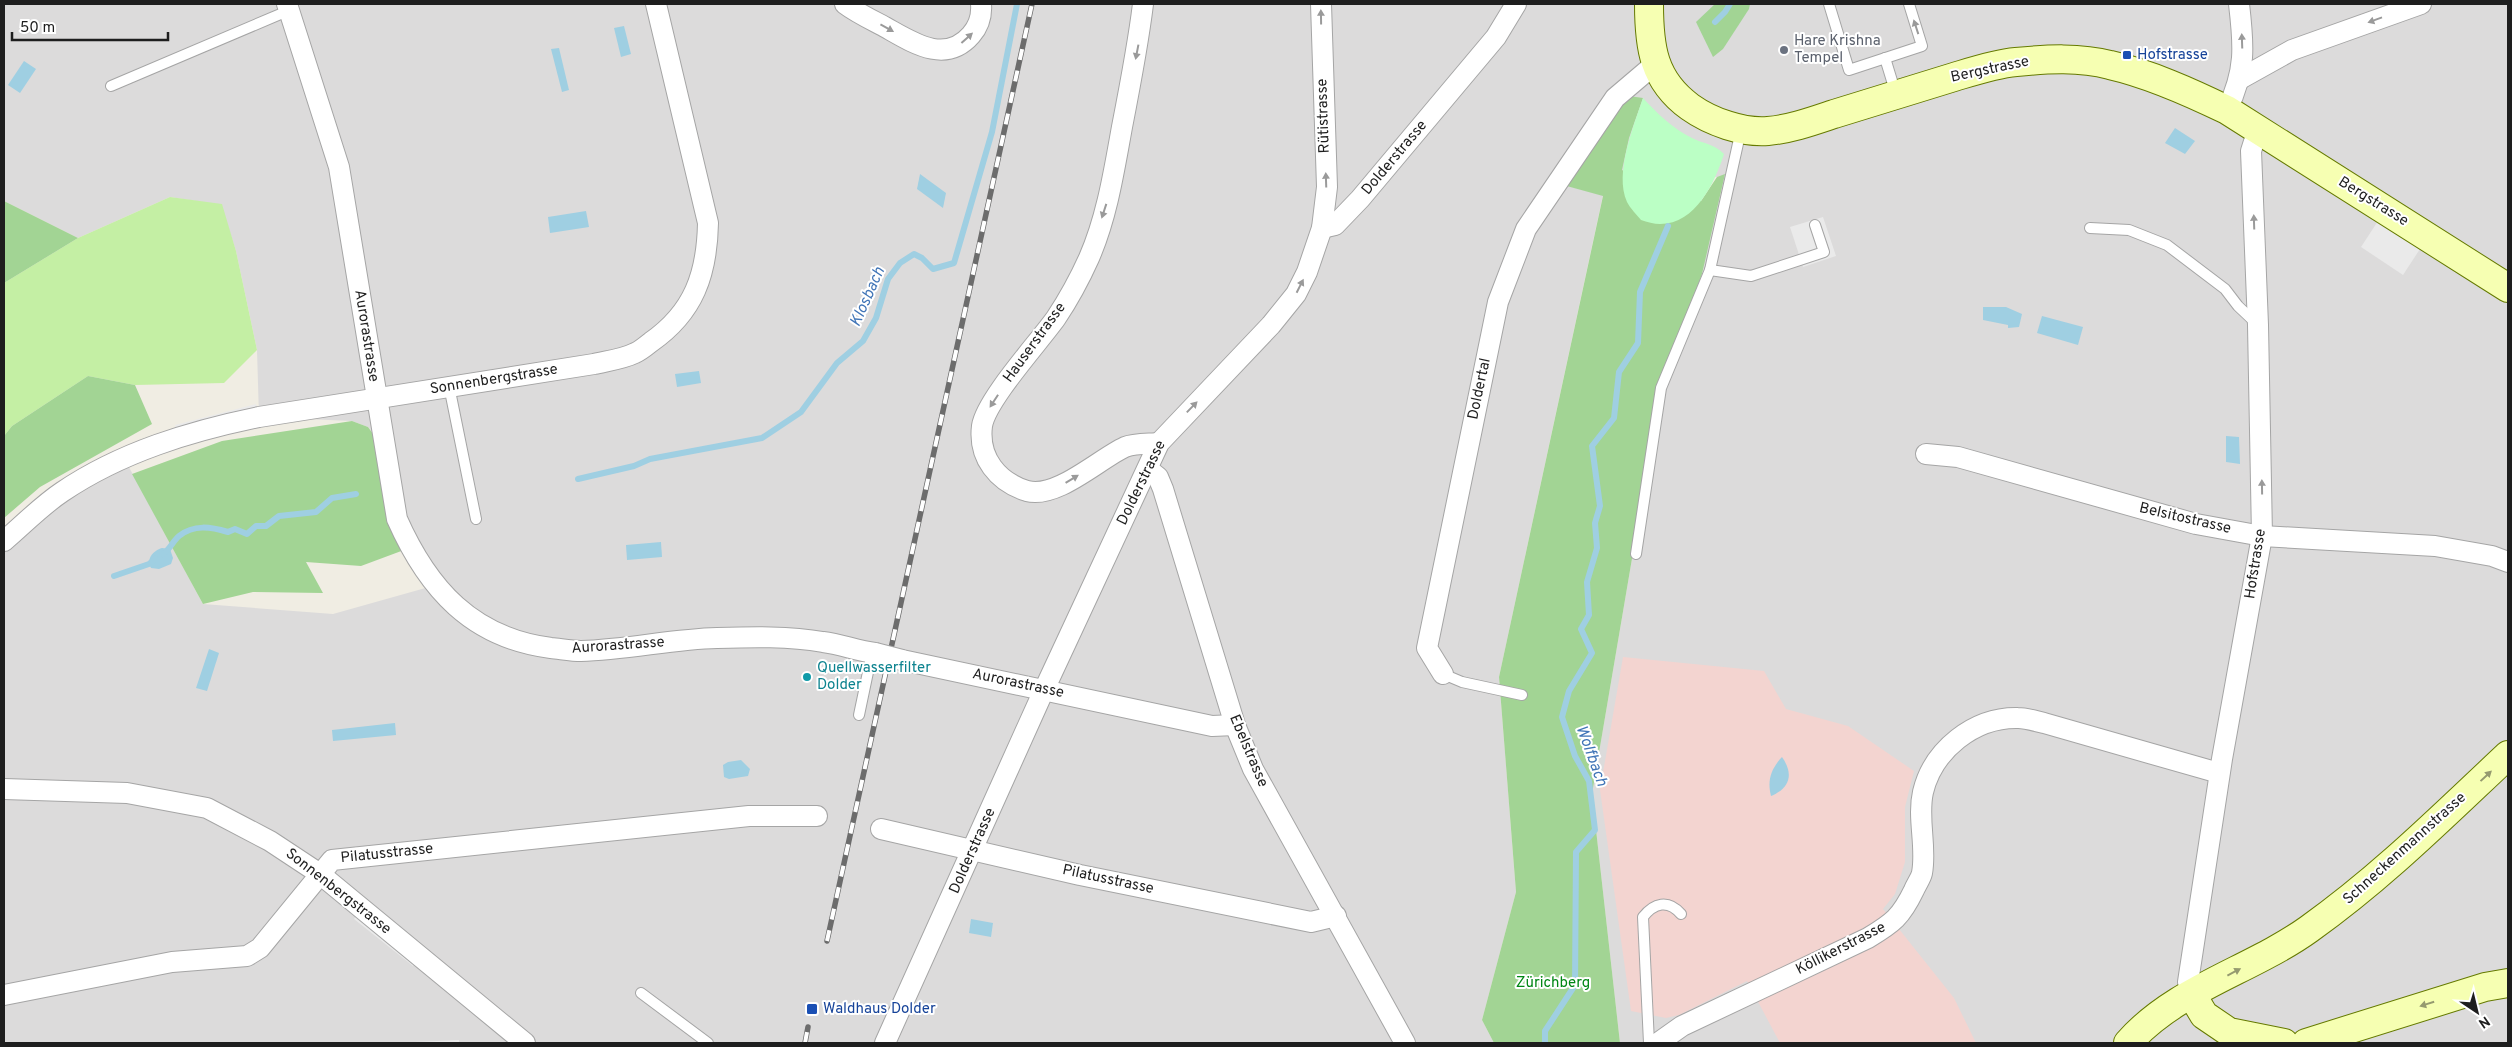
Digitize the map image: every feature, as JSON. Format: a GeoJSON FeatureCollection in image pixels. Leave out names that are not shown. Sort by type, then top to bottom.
{"type":"FeatureCollection","features":[{"type":"Feature","properties":{"kind":"main road","name":"Bergstrasse"},"geometry":{"type":"LineString","coordinates":[[1649,4],[1649,31],[1655,64],[1669,88],[1679,99],[1699,114],[1741,129],[1767,131],[1793,127],[2006,64],[2070,60],[2110,64],[2190,92],[2227,110],[2508,288]]}},
{"type":"Feature","properties":{"kind":"main road","name":"Schneckenmannstrasse"},"geometry":{"type":"LineString","coordinates":[[2130,1040],[2157,1017],[2192,995],[2308,930],[2332,912],[2382,872],[2508,755]]}},
{"type":"Feature","properties":{"kind":"main road"},"geometry":{"type":"LineString","coordinates":[[2306,1043],[2485,987],[2508,983]]}},
{"type":"Feature","properties":{"kind":"main road"},"geometry":{"type":"LineString","coordinates":[[2192,995],[2204,1015],[2230,1032],[2284,1043]]}},
{"type":"Feature","properties":{"kind":"street","name":"Sonnenbergstrasse"},"geometry":{"type":"LineString","coordinates":[[4,541],[61,493],[124,458],[206,428],[376,398],[594,364],[635,353],[665,332],[688,307],[700,278],[708,251],[708,223],[656,4]]}},
{"type":"Feature","properties":{"kind":"street"},"geometry":{"type":"LineString","coordinates":[[845,4],[917,45],[943,51],[953,49],[967,40],[978,27],[981,4]]}},
{"type":"Feature","properties":{"kind":"street","name":"Hauserstrasse"},"geometry":{"type":"LineString","coordinates":[[1143,4],[1138,43],[1109,196],[1089,258],[1057,316],[991,404],[982,424],[981,446],[987,462],[1013,485],[1029,491],[1046,491],[1063,484],[1127,446],[1159,443]]}},
{"type":"Feature","properties":{"kind":"street","name":"Rütistrasse"},"geometry":{"type":"LineString","coordinates":[[1321,4],[1327,187],[1322,228]]}},
{"type":"Feature","properties":{"kind":"street","name":"Dolderstrasse"},"geometry":{"type":"LineString","coordinates":[[886,1043],[1044,690],[1159,443],[1271,324],[1296,294],[1307,272],[1322,228],[1335,225],[1360,199],[1496,37],[1516,4]]}},
{"type":"Feature","properties":{"kind":"street"},"geometry":{"type":"LineString","coordinates":[[2227,110],[2240,79],[2243,44],[2239,4]]}},
{"type":"Feature","properties":{"kind":"street"},"geometry":{"type":"LineString","coordinates":[[2240,79],[2292,50],[2421,4]]}},
{"type":"Feature","properties":{"kind":"street","name":"Aurorastrasse"},"geometry":{"type":"LineString","coordinates":[[289,7],[340,167],[397,519],[407,540],[438,590],[453,605],[476,622],[528,645],[580,651],[716,638],[823,642],[1212,726],[1235,725]]}},
{"type":"Feature","properties":{"kind":"street","name":"Doldertal"},"geometry":{"type":"LineString","coordinates":[[1443,674],[1427,648],[1498,302],[1526,229],[1564,170],[1615,98],[1655,64]]}},
{"type":"Feature","properties":{"kind":"street","name":"Hofstrasse"},"geometry":{"type":"LineString","coordinates":[[2192,995],[2188,982],[2219,773],[2262,536],[2258,325],[2251,151],[2258,129]]}},
{"type":"Feature","properties":{"kind":"street","name":"Belsitostrasse"},"geometry":{"type":"LineString","coordinates":[[1926,454],[1958,457],[2196,524],[2262,536],[2435,546],[2492,556],[2508,562]]}},
{"type":"Feature","properties":{"kind":"street","name":"Ebelstrasse"},"geometry":{"type":"LineString","coordinates":[[1148,469],[1158,477],[1163,489],[1235,725],[1252,769],[1406,1043]]}},
{"type":"Feature","properties":{"kind":"street","name":"Köllikerstrasse"},"geometry":{"type":"LineString","coordinates":[[1658,1043],[1682,1026],[1868,938],[1886,927],[1904,912],[1922,873],[1922,793],[1932,767],[1948,746],[1968,731],[1991,722],[2018,718],[2044,723],[2219,773]]}},
{"type":"Feature","properties":{"kind":"street","name":"Sonnenbergstrasse"},"geometry":{"type":"LineString","coordinates":[[4,789],[127,793],[207,808],[270,841],[320,874],[525,1043]]}},
{"type":"Feature","properties":{"kind":"street","name":"Pilatusstrasse"},"geometry":{"type":"LineString","coordinates":[[4,995],[172,962],[247,956],[260,948],[332,860],[749,816],[817,816]]}},
{"type":"Feature","properties":{"kind":"street","name":"Pilatusstrasse"},"geometry":{"type":"LineString","coordinates":[[881,829],[973,851],[1311,922],[1336,916]]}},
{"type":"Feature","properties":{"kind":"lane"},"geometry":{"type":"LineString","coordinates":[[1829,4],[1849,70],[1922,46],[1909,4]]}},
{"type":"Feature","properties":{"kind":"lane"},"geometry":{"type":"LineString","coordinates":[[111,86],[289,7]]}},
{"type":"Feature","properties":{"kind":"lane"},"geometry":{"type":"LineString","coordinates":[[1885,58],[1897,95]]}},
{"type":"Feature","properties":{"kind":"lane"},"geometry":{"type":"LineString","coordinates":[[1636,554],[1661,388],[1710,270],[1741,129]]}},
{"type":"Feature","properties":{"kind":"lane"},"geometry":{"type":"LineString","coordinates":[[1710,270],[1751,276],[1824,252],[1815,225]]}},
{"type":"Feature","properties":{"kind":"lane"},"geometry":{"type":"LineString","coordinates":[[2090,228],[2129,230],[2167,245],[2225,289],[2238,306],[2258,325]]}},
{"type":"Feature","properties":{"kind":"lane"},"geometry":{"type":"LineString","coordinates":[[449,386],[476,519]]}},
{"type":"Feature","properties":{"kind":"lane"},"geometry":{"type":"LineString","coordinates":[[859,715],[873,653]]}},
{"type":"Feature","properties":{"kind":"lane","name":"Doldertal"},"geometry":{"type":"LineString","coordinates":[[1443,674],[1462,682],[1522,695]]}},
{"type":"Feature","properties":{"kind":"lane"},"geometry":{"type":"LineString","coordinates":[[1649,1043],[1643,917],[1650,908],[1666,903],[1674,906],[1681,914]]}},
{"type":"Feature","properties":{"kind":"lane"},"geometry":{"type":"LineString","coordinates":[[641,993],[708,1043]]}},
{"type":"Feature","properties":{"kind":"shaded area"},"geometry":{"type":"Polygon","coordinates":[[[4,4],[2508,4],[2508,1043],[1620,1043],[1592,794],[1661,388],[1702,274],[1717,177],[1622,170],[1564,185],[1603,195],[1499,677],[1516,892],[1482,1020],[1494,1043],[4,1043],[4,541],[124,458],[203,604],[333,614],[429,587],[372,432],[368,427],[352,421],[259,417],[257,350],[236,251],[221,205],[170,197],[78,238],[4,201],[4,4]]]}},
{"type":"Feature","properties":{"kind":"shaded area"},"geometry":{"type":"Polygon","coordinates":[[[1823,217],[1836,256],[1803,267],[1790,227],[1823,217]]]}},
{"type":"Feature","properties":{"kind":"shaded area"},"geometry":{"type":"Polygon","coordinates":[[[2378,221],[2420,249],[2403,275],[2361,247],[2378,221]]]}},
{"type":"Feature","properties":{"kind":"shaded area"},"geometry":{"type":"Polygon","coordinates":[[[256,404],[258,410],[177,432],[175,425],[256,404]]]}},
{"type":"Feature","properties":{"kind":"shaded area"},"geometry":{"type":"Polygon","coordinates":[[[1623,657],[1764,671],[1786,709],[1848,726],[1914,771],[1905,807],[1905,862],[1895,894],[1883,909],[1954,998],[1976,1043],[1780,1043],[1747,981],[1679,1015],[1666,1018],[1631,1011],[1600,790],[1623,657]]]}},
{"type":"Feature","properties":{"kind":"shaded area"},"geometry":{"type":"Polygon","coordinates":[[[358,913],[417,960],[413,966],[354,919],[358,913]]]}},
{"type":"Feature","properties":{"kind":"shaded area"},"geometry":{"type":"Polygon","coordinates":[[[459,1040],[459,1043],[393,1043],[459,1040]]]}},
{"type":"Feature","properties":{"kind":"green space"},"geometry":{"type":"Polygon","coordinates":[[[1715,4],[1750,4],[1749,9],[1723,49],[1713,57],[1696,22],[1715,4]]]}},
{"type":"Feature","properties":{"kind":"green space","name":"Zürichberg"},"geometry":{"type":"Polygon","coordinates":[[[1629,96],[1643,98],[1629,138],[1622,170],[1701,201],[1717,177],[1725,174],[1702,274],[1661,388],[1592,794],[1620,1043],[1494,1043],[1482,1020],[1516,892],[1499,677],[1603,196],[1563,185],[1629,96]]]}},
{"type":"Feature","properties":{"kind":"green space"},"geometry":{"type":"Polygon","coordinates":[[[1643,98],[1678,130],[1713,146],[1724,154],[1715,177],[1702,200],[1684,217],[1673,222],[1658,224],[1641,220],[1628,204],[1624,190],[1624,163],[1643,98]]]}},
{"type":"Feature","properties":{"kind":"green space"},"geometry":{"type":"Polygon","coordinates":[[[170,197],[222,204],[236,251],[257,350],[224,383],[135,385],[88,376],[12,426],[4,436],[4,283],[78,238],[170,197]]]}},
{"type":"Feature","properties":{"kind":"green space"},"geometry":{"type":"Polygon","coordinates":[[[4,201],[78,238],[4,283],[4,201]]]}},
{"type":"Feature","properties":{"kind":"green space"},"geometry":{"type":"Polygon","coordinates":[[[88,376],[135,385],[152,424],[40,487],[4,518],[4,436],[12,426],[88,376]]]}},
{"type":"Feature","properties":{"kind":"green space"},"geometry":{"type":"Polygon","coordinates":[[[352,421],[368,427],[376,438],[404,550],[361,566],[306,562],[323,593],[253,592],[203,604],[132,474],[222,441],[352,421]]]}},
{"type":"Feature","properties":{"kind":"water"},"geometry":{"type":"Polygon","coordinates":[[[624,26],[631,54],[621,57],[614,28],[624,26]]]}},
{"type":"Feature","properties":{"kind":"water"},"geometry":{"type":"Polygon","coordinates":[[[559,48],[569,90],[562,92],[551,49],[559,48]]]}},
{"type":"Feature","properties":{"kind":"water"},"geometry":{"type":"Polygon","coordinates":[[[24,61],[36,69],[20,93],[8,85],[24,61]]]}},
{"type":"Feature","properties":{"kind":"water"},"geometry":{"type":"Polygon","coordinates":[[[2175,128],[2195,141],[2185,154],[2165,143],[2175,128]]]}},
{"type":"Feature","properties":{"kind":"water"},"geometry":{"type":"Polygon","coordinates":[[[920,174],[946,193],[943,208],[917,189],[920,174]]]}},
{"type":"Feature","properties":{"kind":"water"},"geometry":{"type":"Polygon","coordinates":[[[586,211],[589,227],[550,233],[548,217],[586,211]]]}},
{"type":"Feature","properties":{"kind":"water"},"geometry":{"type":"Polygon","coordinates":[[[1983,307],[2006,307],[2022,314],[2019,327],[2008,328],[2008,325],[1983,320],[1983,307]]]}},
{"type":"Feature","properties":{"kind":"water"},"geometry":{"type":"Polygon","coordinates":[[[2042,316],[2083,327],[2078,345],[2037,333],[2042,316]]]}},
{"type":"Feature","properties":{"kind":"water"},"geometry":{"type":"Polygon","coordinates":[[[699,371],[701,383],[677,387],[675,374],[699,371]]]}},
{"type":"Feature","properties":{"kind":"water"},"geometry":{"type":"Polygon","coordinates":[[[2226,436],[2239,437],[2240,464],[2226,462],[2226,436]]]}},
{"type":"Feature","properties":{"kind":"water"},"geometry":{"type":"Polygon","coordinates":[[[661,542],[662,557],[627,560],[626,545],[661,542]]]}},
{"type":"Feature","properties":{"kind":"water"},"geometry":{"type":"Polygon","coordinates":[[[162,548],[170,549],[173,558],[171,564],[159,569],[151,568],[149,561],[151,555],[162,548]]]}},
{"type":"Feature","properties":{"kind":"water"},"geometry":{"type":"Polygon","coordinates":[[[209,649],[219,653],[207,691],[196,688],[209,649]]]}},
{"type":"Feature","properties":{"kind":"water"},"geometry":{"type":"Polygon","coordinates":[[[395,723],[396,735],[333,741],[332,730],[395,723]]]}},
{"type":"Feature","properties":{"kind":"water"},"geometry":{"type":"Polygon","coordinates":[[[1782,757],[1788,769],[1788,780],[1782,789],[1771,796],[1769,785],[1771,775],[1782,757]]]}},
{"type":"Feature","properties":{"kind":"water"},"geometry":{"type":"Polygon","coordinates":[[[741,760],[750,769],[748,776],[729,779],[724,777],[723,765],[728,762],[741,760]]]}},
{"type":"Feature","properties":{"kind":"water"},"geometry":{"type":"Polygon","coordinates":[[[971,919],[993,923],[991,937],[969,933],[971,919]]]}},
{"type":"Feature","properties":{"kind":"waterway","name":"Klosbach"},"geometry":{"type":"LineString","coordinates":[[578,479],[634,466],[650,459],[762,438],[801,412],[837,363],[863,341],[876,318],[888,279],[900,263],[914,254],[922,258],[933,269],[954,263],[992,132],[1017,4]]}},
{"type":"Feature","properties":{"kind":"waterway","name":"Wolfbach"},"geometry":{"type":"LineString","coordinates":[[1715,22],[1730,4]]}},
{"type":"Feature","properties":{"kind":"waterway","name":"Wolfbach"},"geometry":{"type":"LineString","coordinates":[[1545,1043],[1545,1031],[1575,985],[1576,852],[1595,830],[1589,781],[1575,756],[1562,717],[1569,691],[1592,653],[1581,629],[1589,615],[1587,582],[1597,548],[1595,523],[1600,506],[1592,446],[1614,418],[1619,372],[1638,343],[1640,292],[1668,226]]}},
{"type":"Feature","properties":{"kind":"waterway","name":"Klosbach"},"geometry":{"type":"LineString","coordinates":[[163,554],[179,536],[197,528],[209,528],[228,532],[235,529],[247,534],[256,526],[266,526],[279,516],[316,512],[332,498],[356,494]]}},
{"type":"Feature","properties":{"kind":"waterway","name":"Klosbach"},"geometry":{"type":"LineString","coordinates":[[114,576],[149,564],[155,559]]}},
{"type":"Feature","properties":{"kind":"railway"},"geometry":{"type":"LineString","coordinates":[[827,941],[1032,4]]}},
{"type":"Feature","properties":{"kind":"railway"},"geometry":{"type":"LineString","coordinates":[[805,1043],[808,1027]]}},
{"type":"Feature","properties":{"kind":"place","name":"Hare Krishna Tempel"},"geometry":{"type":"Point","coordinates":[1784,50]}},
{"type":"Feature","properties":{"kind":"place","name":"Hofstrasse"},"geometry":{"type":"Point","coordinates":[2127,55]}},
{"type":"Feature","properties":{"kind":"place","name":"Quellwasserfilter Dolder"},"geometry":{"type":"Point","coordinates":[807,677]}},
{"type":"Feature","properties":{"kind":"place","name":"Waldhaus Dolder"},"geometry":{"type":"Point","coordinates":[812,1009]}}]}
